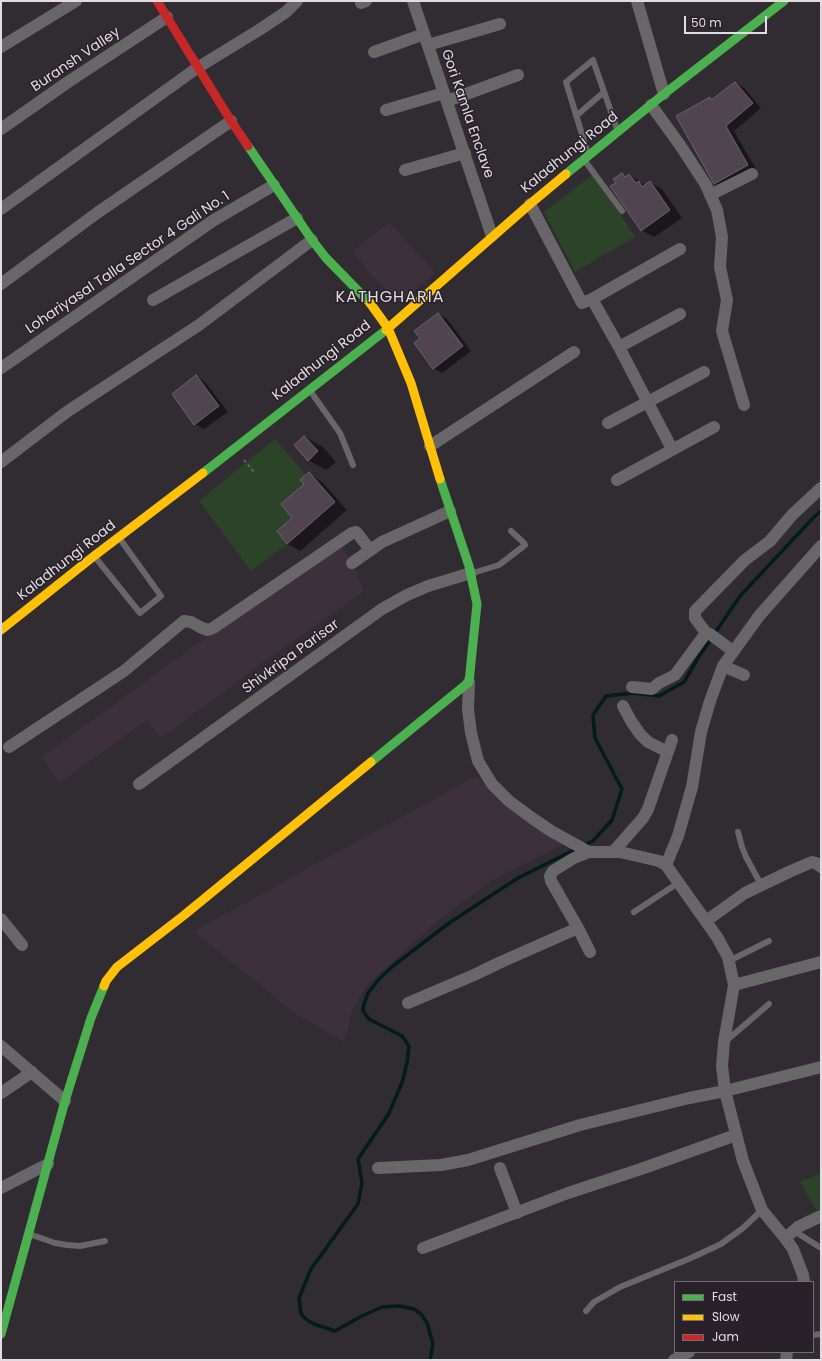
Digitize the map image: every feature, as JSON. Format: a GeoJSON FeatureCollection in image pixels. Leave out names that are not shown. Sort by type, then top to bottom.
{"type":"FeatureCollection","features":[{"type":"Feature","properties":{"kind":"street"},"geometry":{"type":"LineString","coordinates":[[1,47],[76,1]]}},
{"type":"Feature","properties":{"kind":"street"},"geometry":{"type":"LineString","coordinates":[[157,1],[231,121],[312,240],[326,258],[371,304],[388,328],[412,384],[450,511],[471,574],[477,604],[469,682],[468,709],[471,733],[478,761],[492,784],[509,801],[551,831],[589,852]]}},
{"type":"Feature","properties":{"kind":"street"},"geometry":{"type":"LineString","coordinates":[[1,209],[198,68],[286,12],[297,1]]}},
{"type":"Feature","properties":{"kind":"street","name":"Gori Kamla Enclave"},"geometry":{"type":"LineString","coordinates":[[413,1],[492,236]]}},
{"type":"Feature","properties":{"kind":"street"},"geometry":{"type":"LineString","coordinates":[[637,1],[664,94]]}},
{"type":"Feature","properties":{"kind":"street","name":"Kaladhungi Road"},"geometry":{"type":"LineString","coordinates":[[1,630],[388,328],[492,236],[651,104],[784,1]]}},
{"type":"Feature","properties":{"kind":"street","name":"Buransh Valley"},"geometry":{"type":"LineString","coordinates":[[1,129],[68,82],[168,17]]}},
{"type":"Feature","properties":{"kind":"street"},"geometry":{"type":"LineString","coordinates":[[374,52],[500,24]]}},
{"type":"Feature","properties":{"kind":"street"},"geometry":{"type":"LineString","coordinates":[[386,110],[446,97],[518,76]]}},
{"type":"Feature","properties":{"kind":"street"},"geometry":{"type":"LineString","coordinates":[[651,104],[706,185],[717,210],[722,238],[720,267],[727,300],[722,324],[723,337],[744,405]]}},
{"type":"Feature","properties":{"kind":"street"},"geometry":{"type":"LineString","coordinates":[[1,284],[97,213],[231,121]]}},
{"type":"Feature","properties":{"kind":"street"},"geometry":{"type":"LineString","coordinates":[[404,170],[465,153]]}},
{"type":"Feature","properties":{"kind":"street"},"geometry":{"type":"LineString","coordinates":[[710,195],[752,174]]}},
{"type":"Feature","properties":{"kind":"street","name":"Lohariyasal Talla Sector 4 Gali No. 1"},"geometry":{"type":"LineString","coordinates":[[1,368],[214,220],[274,185]]}},
{"type":"Feature","properties":{"kind":"street"},"geometry":{"type":"LineString","coordinates":[[530,204],[581,302],[584,303],[680,249]]}},
{"type":"Feature","properties":{"kind":"street"},"geometry":{"type":"LineString","coordinates":[[153,300],[297,218]]}},
{"type":"Feature","properties":{"kind":"street"},"geometry":{"type":"LineString","coordinates":[[1,462],[68,411],[199,325],[312,240]]}},
{"type":"Feature","properties":{"kind":"street"},"geometry":{"type":"LineString","coordinates":[[592,299],[619,347],[672,450]]}},
{"type":"Feature","properties":{"kind":"street"},"geometry":{"type":"LineString","coordinates":[[619,347],[680,314]]}},
{"type":"Feature","properties":{"kind":"street"},"geometry":{"type":"LineString","coordinates":[[430,446],[574,352]]}},
{"type":"Feature","properties":{"kind":"street"},"geometry":{"type":"LineString","coordinates":[[608,423],[704,372]]}},
{"type":"Feature","properties":{"kind":"street"},"geometry":{"type":"LineString","coordinates":[[617,480],[714,427]]}},
{"type":"Feature","properties":{"kind":"street"},"geometry":{"type":"LineString","coordinates":[[733,651],[712,636],[695,618],[696,611],[745,560],[770,542],[792,515],[821,488]]}},
{"type":"Feature","properties":{"kind":"street"},"geometry":{"type":"LineString","coordinates":[[352,562],[382,542],[450,511]]}},
{"type":"Feature","properties":{"kind":"street"},"geometry":{"type":"LineString","coordinates":[[9,747],[124,671],[184,621],[191,622],[208,630],[213,628],[352,533],[356,532],[370,550]]}},
{"type":"Feature","properties":{"kind":"street"},"geometry":{"type":"LineString","coordinates":[[666,865],[678,836],[692,787],[701,732],[710,701],[723,666],[759,616],[821,546]]}},
{"type":"Feature","properties":{"kind":"street","name":"Shivkripa Parisar"},"geometry":{"type":"LineString","coordinates":[[138,784],[382,610],[406,595],[428,586],[471,574]]}},
{"type":"Feature","properties":{"kind":"street"},"geometry":{"type":"LineString","coordinates":[[632,687],[652,689],[675,675],[712,636]]}},
{"type":"Feature","properties":{"kind":"street"},"geometry":{"type":"LineString","coordinates":[[723,666],[744,675]]}},
{"type":"Feature","properties":{"kind":"street"},"geometry":{"type":"LineString","coordinates":[[1,1334],[5,1308],[29,1234],[65,1102],[98,999],[106,981],[117,967],[183,916],[469,682]]}},
{"type":"Feature","properties":{"kind":"street"},"geometry":{"type":"LineString","coordinates":[[623,706],[640,734],[648,742],[668,752]]}},
{"type":"Feature","properties":{"kind":"street"},"geometry":{"type":"LineString","coordinates":[[614,851],[643,818],[672,740]]}},
{"type":"Feature","properties":{"kind":"street"},"geometry":{"type":"LineString","coordinates":[[590,952],[551,881],[550,876],[553,871],[574,858],[589,852],[614,851],[660,862],[666,865],[717,937],[729,961],[734,985],[724,1042],[722,1066],[725,1091],[743,1161],[762,1210],[789,1234],[804,1281]]}},
{"type":"Feature","properties":{"kind":"street"},"geometry":{"type":"LineString","coordinates":[[706,921],[745,893],[762,885],[812,862],[821,867]]}},
{"type":"Feature","properties":{"kind":"street"},"geometry":{"type":"LineString","coordinates":[[1,919],[22,945]]}},
{"type":"Feature","properties":{"kind":"street"},"geometry":{"type":"LineString","coordinates":[[408,1003],[474,976],[501,962],[578,928]]}},
{"type":"Feature","properties":{"kind":"street"},"geometry":{"type":"LineString","coordinates":[[734,985],[821,962]]}},
{"type":"Feature","properties":{"kind":"street"},"geometry":{"type":"LineString","coordinates":[[1,1046],[65,1102]]}},
{"type":"Feature","properties":{"kind":"street"},"geometry":{"type":"LineString","coordinates":[[378,1168],[441,1165],[468,1160],[580,1125],[821,1067]]}},
{"type":"Feature","properties":{"kind":"street"},"geometry":{"type":"LineString","coordinates":[[1,1093],[32,1072]]}},
{"type":"Feature","properties":{"kind":"street"},"geometry":{"type":"LineString","coordinates":[[423,1248],[568,1193],[736,1135]]}},
{"type":"Feature","properties":{"kind":"street"},"geometry":{"type":"LineString","coordinates":[[1,1188],[48,1164]]}},
{"type":"Feature","properties":{"kind":"street"},"geometry":{"type":"LineString","coordinates":[[500,1168],[517,1213]]}},
{"type":"Feature","properties":{"kind":"street"},"geometry":{"type":"LineString","coordinates":[[789,1234],[798,1227],[821,1216]]}},
{"type":"Feature","properties":{"kind":"street"},"geometry":{"type":"LineString","coordinates":[[674,1360],[687,1353]]}},
{"type":"Feature","properties":{"kind":"lane"},"geometry":{"type":"LineString","coordinates":[[618,132],[593,60],[566,82],[586,158],[622,212]]}},
{"type":"Feature","properties":{"kind":"lane"},"geometry":{"type":"LineString","coordinates":[[576,116],[604,92]]}},
{"type":"Feature","properties":{"kind":"lane"},"geometry":{"type":"LineString","coordinates":[[308,389],[340,433],[353,465]]}},
{"type":"Feature","properties":{"kind":"lane"},"geometry":{"type":"LineString","coordinates":[[471,574],[499,564],[525,545],[511,531]]}},
{"type":"Feature","properties":{"kind":"lane"},"geometry":{"type":"LineString","coordinates":[[94,556],[140,613],[161,596],[119,538]]}},
{"type":"Feature","properties":{"kind":"lane"},"geometry":{"type":"LineString","coordinates":[[738,832],[746,857],[762,885]]}},
{"type":"Feature","properties":{"kind":"lane"},"geometry":{"type":"LineString","coordinates":[[634,912],[678,883]]}},
{"type":"Feature","properties":{"kind":"lane"},"geometry":{"type":"LineString","coordinates":[[729,961],[769,941]]}},
{"type":"Feature","properties":{"kind":"lane"},"geometry":{"type":"LineString","coordinates":[[724,1042],[769,1004]]}},
{"type":"Feature","properties":{"kind":"lane"},"geometry":{"type":"LineString","coordinates":[[586,1311],[594,1302],[620,1288],[721,1244],[743,1228],[762,1210]]}},
{"type":"Feature","properties":{"kind":"lane"},"geometry":{"type":"LineString","coordinates":[[29,1234],[55,1243],[67,1245],[80,1246],[106,1241]]}},
{"type":"Feature","properties":{"kind":"lane"},"geometry":{"type":"LineString","coordinates":[[789,1234],[821,1248]]}},
{"type":"Feature","properties":{"kind":"shaded area"},"geometry":{"type":"Polygon","coordinates":[[[389,222],[435,272],[401,303],[371,275],[353,251],[389,222]]]}},
{"type":"Feature","properties":{"kind":"shaded area"},"geometry":{"type":"Polygon","coordinates":[[[340,544],[355,566],[363,592],[261,664],[161,738],[147,720],[59,783],[42,757],[194,646],[340,544]]]}},
{"type":"Feature","properties":{"kind":"shaded area"},"geometry":{"type":"Polygon","coordinates":[[[476,776],[503,803],[532,824],[567,842],[495,878],[442,917],[369,983],[353,1008],[344,1042],[293,1012],[194,931],[476,776]]]}},
{"type":"Feature","properties":{"kind":"green space"},"geometry":{"type":"Polygon","coordinates":[[[593,174],[635,237],[575,272],[544,212],[593,174]]]}},
{"type":"Feature","properties":{"kind":"green space"},"geometry":{"type":"Polygon","coordinates":[[[275,439],[306,475],[304,484],[281,504],[292,518],[277,531],[287,544],[251,571],[199,501],[275,439]]]}},
{"type":"Feature","properties":{"kind":"green space"},"geometry":{"type":"Polygon","coordinates":[[[821,1173],[821,1208],[816,1210],[800,1182],[821,1173]]]}},
{"type":"Feature","properties":{"kind":"building"},"geometry":{"type":"Polygon","coordinates":[[[735,82],[753,103],[726,126],[748,165],[714,184],[676,116],[710,97],[711,100],[735,82]]]}},
{"type":"Feature","properties":{"kind":"building"},"geometry":{"type":"Polygon","coordinates":[[[622,173],[625,177],[629,174],[636,183],[639,181],[642,187],[650,181],[670,210],[641,231],[610,186],[616,183],[613,179],[622,173]]]}},
{"type":"Feature","properties":{"kind":"building"},"geometry":{"type":"Polygon","coordinates":[[[438,313],[463,346],[433,369],[414,343],[420,338],[414,331],[438,313]]]}},
{"type":"Feature","properties":{"kind":"building"},"geometry":{"type":"Polygon","coordinates":[[[196,375],[219,406],[194,425],[172,394],[196,375]]]}},
{"type":"Feature","properties":{"kind":"building"},"geometry":{"type":"Polygon","coordinates":[[[304,436],[318,451],[308,461],[294,445],[304,436]]]}},
{"type":"Feature","properties":{"kind":"building"},"geometry":{"type":"Polygon","coordinates":[[[309,472],[335,502],[287,544],[277,531],[292,518],[281,504],[304,484],[300,480],[309,472]]]}},
{"type":"Feature","properties":{"kind":"waterway"},"geometry":{"type":"LineString","coordinates":[[584,845],[593,841],[612,820],[622,789],[595,738],[593,715],[606,696],[633,693],[659,696],[684,682],[698,658],[740,596],[821,511]]}},
{"type":"Feature","properties":{"kind":"waterway"},"geometry":{"type":"LineString","coordinates":[[430,1360],[433,1344],[427,1323],[421,1314],[414,1309],[399,1306],[382,1307],[335,1331],[314,1324],[301,1314],[299,1298],[311,1269],[358,1204],[362,1183],[358,1159],[388,1115],[402,1083],[407,1063],[409,1046],[402,1036],[369,1019],[363,1011],[364,1004],[368,993],[379,979],[393,966],[449,923],[518,878],[576,849]]}},
{"type":"Feature","properties":{"kind":"traffic: fast"},"geometry":{"type":"LineString","coordinates":[[566,174],[664,94],[784,1]]}},
{"type":"Feature","properties":{"kind":"traffic: fast"},"geometry":{"type":"LineString","coordinates":[[248,146],[312,240],[326,258],[370,303]]}},
{"type":"Feature","properties":{"kind":"traffic: fast"},"geometry":{"type":"LineString","coordinates":[[203,473],[386,330]]}},
{"type":"Feature","properties":{"kind":"traffic: fast"},"geometry":{"type":"LineString","coordinates":[[371,762],[469,682],[477,604],[469,566],[440,479]]}},
{"type":"Feature","properties":{"kind":"traffic: fast"},"geometry":{"type":"LineString","coordinates":[[1,1334],[65,1101],[91,1018],[104,986]]}},
{"type":"Feature","properties":{"kind":"traffic: slow"},"geometry":{"type":"LineString","coordinates":[[386,330],[566,174]]}},
{"type":"Feature","properties":{"kind":"traffic: slow"},"geometry":{"type":"LineString","coordinates":[[370,303],[388,328],[411,383],[440,479]]}},
{"type":"Feature","properties":{"kind":"traffic: slow"},"geometry":{"type":"LineString","coordinates":[[1,630],[94,556],[203,473]]}},
{"type":"Feature","properties":{"kind":"traffic: slow"},"geometry":{"type":"LineString","coordinates":[[104,986],[117,967],[183,916],[371,762]]}},
{"type":"Feature","properties":{"kind":"traffic: jam"},"geometry":{"type":"LineString","coordinates":[[157,1],[248,146]]}},
{"type":"Feature","properties":{"kind":"district","name":"KATHGHARIA"},"geometry":{"type":"Point","coordinates":[390,298]}}]}
